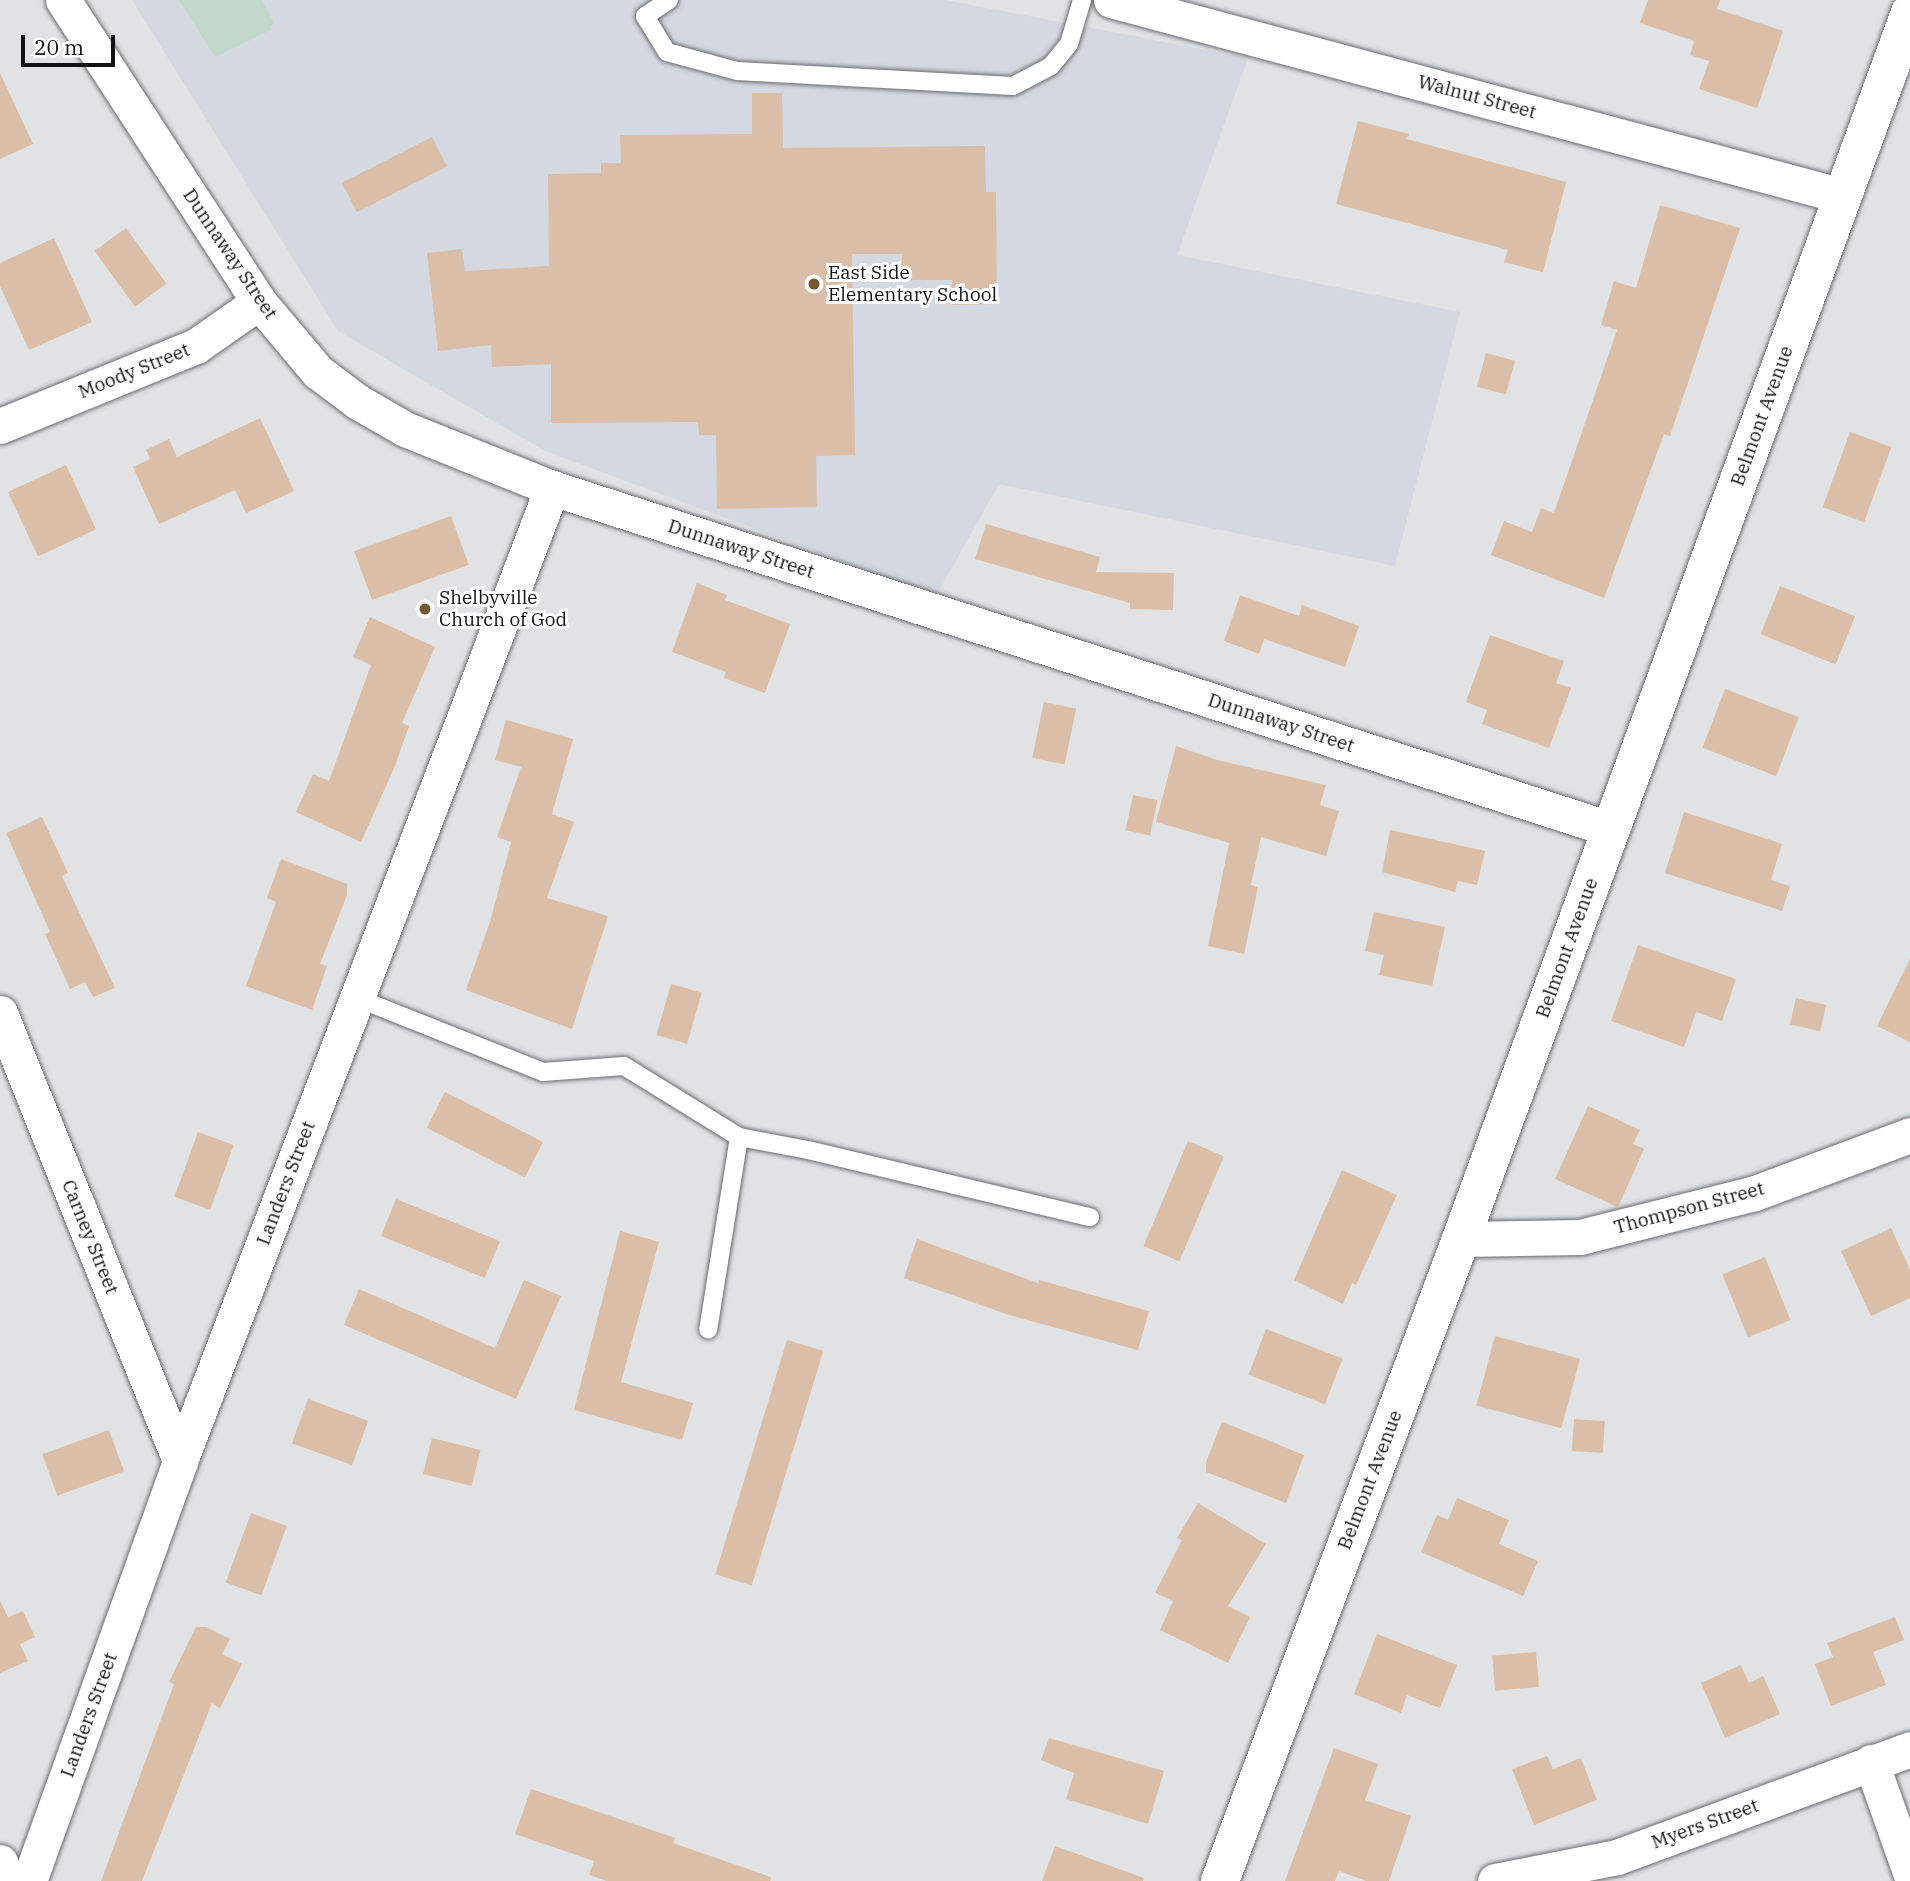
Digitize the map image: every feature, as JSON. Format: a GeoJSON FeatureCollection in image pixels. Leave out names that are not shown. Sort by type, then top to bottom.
{"type":"FeatureCollection","features":[{"type":"Feature","properties":{"kind":"main road","name":"Belmont Avenue"},"geometry":{"type":"LineString","coordinates":[[1220,1881],[1461,1239],[1910,13]]}},
{"type":"Feature","properties":{"kind":"street","name":"Dunnaway Street"},"geometry":{"type":"LineString","coordinates":[[63,0],[259,302],[318,372],[358,402],[405,429],[552,488],[1610,829]]}},
{"type":"Feature","properties":{"kind":"street","name":"Walnut Street"},"geometry":{"type":"LineString","coordinates":[[1111,0],[1843,196]]}},
{"type":"Feature","properties":{"kind":"street","name":"Moody Street"},"geometry":{"type":"LineString","coordinates":[[0,426],[196,346],[259,302]]}},
{"type":"Feature","properties":{"kind":"street","name":"Landers Street"},"geometry":{"type":"LineString","coordinates":[[29,1881],[180,1461],[552,488]]}},
{"type":"Feature","properties":{"kind":"street","name":"Carney Street"},"geometry":{"type":"LineString","coordinates":[[0,1013],[180,1461]]}},
{"type":"Feature","properties":{"kind":"street","name":"Thompson Street"},"geometry":{"type":"LineString","coordinates":[[1461,1239],[1580,1237],[1755,1193],[1910,1135]]}},
{"type":"Feature","properties":{"kind":"street","name":"Myers Street"},"geometry":{"type":"LineString","coordinates":[[1496,1881],[1621,1869],[1871,1762],[1910,1749]]}},
{"type":"Feature","properties":{"kind":"street"},"geometry":{"type":"LineString","coordinates":[[1871,1762],[1910,1872]]}},
{"type":"Feature","properties":{"kind":"street"},"geometry":{"type":"LineString","coordinates":[[0,1862],[8,1881]]}},
{"type":"Feature","properties":{"kind":"lane"},"geometry":{"type":"LineString","coordinates":[[669,0],[645,16],[667,52],[737,71],[1013,86],[1051,66],[1069,44],[1082,0]]}},
{"type":"Feature","properties":{"kind":"lane"},"geometry":{"type":"LineString","coordinates":[[357,998],[543,1072],[624,1066],[739,1137],[822,1153],[1090,1217]]}},
{"type":"Feature","properties":{"kind":"lane"},"geometry":{"type":"LineString","coordinates":[[708,1330],[739,1137]]}},
{"type":"Feature","properties":{"kind":"shaded area","name":"East Side Elementary School"},"geometry":{"type":"Polygon","coordinates":[[[132,0],[945,0],[1248,58],[1177,255],[1460,312],[1395,566],[999,484],[936,596],[545,451],[338,331],[132,0]]]}},
{"type":"Feature","properties":{"kind":"green space"},"geometry":{"type":"Polygon","coordinates":[[[179,0],[262,0],[274,23],[270,26],[271,30],[215,57],[179,0]]]}},
{"type":"Feature","properties":{"kind":"building"},"geometry":{"type":"Polygon","coordinates":[[[1648,0],[1720,0],[1717,9],[1783,31],[1757,108],[1699,89],[1709,61],[1690,55],[1694,41],[1640,23],[1648,0]]]}},
{"type":"Feature","properties":{"kind":"building"},"geometry":{"type":"Polygon","coordinates":[[[0,73],[33,144],[0,159],[0,73]]]}},
{"type":"Feature","properties":{"kind":"building"},"geometry":{"type":"Polygon","coordinates":[[[752,93],[782,93],[783,148],[985,146],[986,192],[996,192],[997,304],[952,305],[952,280],[902,280],[902,254],[852,254],[855,455],[816,456],[817,507],[717,509],[716,435],[699,435],[698,422],[551,423],[551,364],[492,367],[491,345],[438,351],[427,253],[462,249],[465,271],[549,266],[548,174],[601,173],[601,163],[621,163],[620,135],[752,134],[752,93]]]}},
{"type":"Feature","properties":{"kind":"building"},"geometry":{"type":"Polygon","coordinates":[[[1358,121],[1409,134],[1407,139],[1566,182],[1543,272],[1504,262],[1508,250],[1336,204],[1358,121]]]}},
{"type":"Feature","properties":{"kind":"building"},"geometry":{"type":"Polygon","coordinates":[[[432,137],[447,166],[357,212],[342,183],[432,137]]]}},
{"type":"Feature","properties":{"kind":"building"},"geometry":{"type":"Polygon","coordinates":[[[1660,205],[1740,228],[1670,436],[1664,434],[1604,598],[1491,555],[1504,521],[1532,532],[1541,508],[1554,513],[1617,330],[1601,325],[1614,281],[1636,288],[1660,205]]]}},
{"type":"Feature","properties":{"kind":"building"},"geometry":{"type":"Polygon","coordinates":[[[126,228],[167,284],[135,307],[94,251],[126,228]]]}},
{"type":"Feature","properties":{"kind":"building"},"geometry":{"type":"Polygon","coordinates":[[[54,238],[92,322],[29,350],[0,286],[0,263],[54,238]]]}},
{"type":"Feature","properties":{"kind":"building"},"geometry":{"type":"Polygon","coordinates":[[[1486,353],[1515,361],[1506,395],[1477,387],[1486,353]]]}},
{"type":"Feature","properties":{"kind":"building"},"geometry":{"type":"Polygon","coordinates":[[[260,418],[294,491],[246,513],[235,490],[159,524],[133,467],[150,459],[146,450],[169,439],[177,457],[260,418]]]}},
{"type":"Feature","properties":{"kind":"building"},"geometry":{"type":"Polygon","coordinates":[[[1850,432],[1891,447],[1864,522],[1823,507],[1850,432]]]}},
{"type":"Feature","properties":{"kind":"building"},"geometry":{"type":"Polygon","coordinates":[[[66,465],[96,529],[38,556],[8,492],[66,465]]]}},
{"type":"Feature","properties":{"kind":"building"},"geometry":{"type":"Polygon","coordinates":[[[451,516],[469,565],[372,600],[354,551],[451,516]]]}},
{"type":"Feature","properties":{"kind":"building"},"geometry":{"type":"Polygon","coordinates":[[[986,524],[1100,557],[1096,572],[1174,573],[1173,610],[1130,609],[1130,603],[975,559],[986,524]]]}},
{"type":"Feature","properties":{"kind":"building"},"geometry":{"type":"Polygon","coordinates":[[[697,583],[727,595],[725,600],[790,624],[765,693],[724,678],[726,672],[672,652],[697,583]]]}},
{"type":"Feature","properties":{"kind":"building"},"geometry":{"type":"Polygon","coordinates":[[[1780,586],[1855,616],[1836,665],[1761,634],[1780,586]]]}},
{"type":"Feature","properties":{"kind":"building"},"geometry":{"type":"Polygon","coordinates":[[[1240,595],[1299,616],[1302,605],[1359,626],[1345,667],[1264,639],[1259,654],[1224,641],[1240,595]]]}},
{"type":"Feature","properties":{"kind":"building"},"geometry":{"type":"Polygon","coordinates":[[[370,617],[435,647],[402,723],[409,726],[395,766],[361,842],[296,812],[313,774],[329,781],[371,665],[353,657],[370,617]]]}},
{"type":"Feature","properties":{"kind":"building"},"geometry":{"type":"Polygon","coordinates":[[[1490,635],[1564,661],[1556,683],[1571,688],[1549,748],[1482,724],[1487,710],[1466,702],[1490,635]]]}},
{"type":"Feature","properties":{"kind":"building"},"geometry":{"type":"Polygon","coordinates":[[[1725,689],[1799,717],[1776,776],[1702,748],[1725,689]]]}},
{"type":"Feature","properties":{"kind":"building"},"geometry":{"type":"Polygon","coordinates":[[[1044,702],[1076,709],[1064,765],[1032,758],[1044,702]]]}},
{"type":"Feature","properties":{"kind":"building"},"geometry":{"type":"Polygon","coordinates":[[[506,720],[573,739],[552,814],[574,822],[547,898],[608,916],[572,1029],[466,990],[490,922],[511,842],[497,837],[521,767],[495,760],[506,720]]]}},
{"type":"Feature","properties":{"kind":"building"},"geometry":{"type":"Polygon","coordinates":[[[1176,746],[1217,760],[1326,785],[1320,805],[1339,811],[1326,856],[1261,837],[1251,885],[1258,887],[1244,954],[1208,946],[1229,843],[1156,822],[1176,746]]]}},
{"type":"Feature","properties":{"kind":"building"},"geometry":{"type":"Polygon","coordinates":[[[1133,795],[1157,800],[1150,835],[1126,830],[1133,795]]]}},
{"type":"Feature","properties":{"kind":"building"},"geometry":{"type":"Polygon","coordinates":[[[1684,812],[1782,844],[1771,880],[1790,886],[1782,911],[1665,873],[1684,812]]]}},
{"type":"Feature","properties":{"kind":"building"},"geometry":{"type":"Polygon","coordinates":[[[42,817],[68,873],[62,876],[115,988],[93,997],[85,982],[70,989],[45,934],[50,932],[6,833],[42,817]]]}},
{"type":"Feature","properties":{"kind":"building"},"geometry":{"type":"Polygon","coordinates":[[[1390,830],[1485,851],[1477,885],[1458,881],[1455,892],[1382,872],[1390,830]]]}},
{"type":"Feature","properties":{"kind":"building"},"geometry":{"type":"Polygon","coordinates":[[[281,859],[347,884],[347,895],[320,964],[327,966],[312,1010],[246,986],[276,902],[267,898],[281,859]]]}},
{"type":"Feature","properties":{"kind":"building"},"geometry":{"type":"Polygon","coordinates":[[[1374,912],[1445,927],[1432,986],[1379,975],[1384,955],[1365,951],[1374,912]]]}},
{"type":"Feature","properties":{"kind":"building"},"geometry":{"type":"Polygon","coordinates":[[[1638,945],[1736,979],[1722,1021],[1696,1012],[1684,1047],[1611,1021],[1638,945]]]}},
{"type":"Feature","properties":{"kind":"building"},"geometry":{"type":"Polygon","coordinates":[[[1910,959],[1910,1042],[1877,1026],[1910,959]]]}},
{"type":"Feature","properties":{"kind":"building"},"geometry":{"type":"Polygon","coordinates":[[[671,984],[702,993],[687,1044],[656,1035],[671,984]]]}},
{"type":"Feature","properties":{"kind":"building"},"geometry":{"type":"Polygon","coordinates":[[[1796,998],[1826,1005],[1820,1031],[1790,1024],[1796,998]]]}},
{"type":"Feature","properties":{"kind":"building"},"geometry":{"type":"Polygon","coordinates":[[[445,1092],[543,1142],[525,1178],[427,1128],[445,1092]]]}},
{"type":"Feature","properties":{"kind":"building"},"geometry":{"type":"Polygon","coordinates":[[[1588,1106],[1640,1130],[1633,1144],[1644,1149],[1618,1207],[1555,1179],[1588,1106]]]}},
{"type":"Feature","properties":{"kind":"building"},"geometry":{"type":"Polygon","coordinates":[[[198,1132],[234,1145],[210,1210],[174,1197],[198,1132]]]}},
{"type":"Feature","properties":{"kind":"building"},"geometry":{"type":"Polygon","coordinates":[[[1188,1141],[1224,1156],[1179,1261],[1143,1246],[1188,1141]]]}},
{"type":"Feature","properties":{"kind":"building"},"geometry":{"type":"Polygon","coordinates":[[[1342,1170],[1397,1195],[1356,1285],[1352,1283],[1343,1304],[1294,1280],[1342,1170]]]}},
{"type":"Feature","properties":{"kind":"building"},"geometry":{"type":"Polygon","coordinates":[[[396,1199],[500,1241],[485,1278],[381,1236],[396,1199]]]}},
{"type":"Feature","properties":{"kind":"building"},"geometry":{"type":"Polygon","coordinates":[[[1891,1228],[1910,1270],[1910,1298],[1871,1316],[1841,1251],[1891,1228]]]}},
{"type":"Feature","properties":{"kind":"building"},"geometry":{"type":"Polygon","coordinates":[[[620,1231],[659,1242],[621,1382],[693,1403],[682,1440],[574,1410],[620,1231]]]}},
{"type":"Feature","properties":{"kind":"building"},"geometry":{"type":"Polygon","coordinates":[[[917,1239],[1038,1283],[1039,1280],[1149,1311],[1138,1350],[1009,1315],[904,1278],[917,1239]]]}},
{"type":"Feature","properties":{"kind":"building"},"geometry":{"type":"Polygon","coordinates":[[[1765,1257],[1790,1320],[1748,1337],[1722,1274],[1765,1257]]]}},
{"type":"Feature","properties":{"kind":"building"},"geometry":{"type":"Polygon","coordinates":[[[524,1280],[561,1296],[516,1399],[344,1325],[359,1289],[495,1348],[524,1280]]]}},
{"type":"Feature","properties":{"kind":"building"},"geometry":{"type":"Polygon","coordinates":[[[1266,1329],[1343,1358],[1325,1404],[1248,1375],[1266,1329]]]}},
{"type":"Feature","properties":{"kind":"building"},"geometry":{"type":"Polygon","coordinates":[[[1495,1336],[1580,1359],[1561,1428],[1476,1406],[1495,1336]]]}},
{"type":"Feature","properties":{"kind":"building"},"geometry":{"type":"Polygon","coordinates":[[[787,1340],[823,1351],[752,1585],[715,1574],[787,1340]]]}},
{"type":"Feature","properties":{"kind":"building"},"geometry":{"type":"Polygon","coordinates":[[[308,1399],[368,1421],[352,1465],[292,1443],[308,1399]]]}},
{"type":"Feature","properties":{"kind":"building"},"geometry":{"type":"Polygon","coordinates":[[[1574,1419],[1605,1421],[1603,1453],[1572,1451],[1574,1419]]]}},
{"type":"Feature","properties":{"kind":"building"},"geometry":{"type":"Polygon","coordinates":[[[1222,1422],[1304,1455],[1286,1503],[1206,1472],[1206,1462],[1222,1422]]]}},
{"type":"Feature","properties":{"kind":"building"},"geometry":{"type":"Polygon","coordinates":[[[109,1430],[124,1471],[57,1496],[42,1454],[109,1430]]]}},
{"type":"Feature","properties":{"kind":"building"},"geometry":{"type":"Polygon","coordinates":[[[432,1438],[481,1450],[472,1486],[423,1474],[432,1438]]]}},
{"type":"Feature","properties":{"kind":"building"},"geometry":{"type":"Polygon","coordinates":[[[1457,1498],[1509,1520],[1499,1544],[1538,1561],[1523,1596],[1421,1552],[1437,1515],[1448,1520],[1457,1498]]]}},
{"type":"Feature","properties":{"kind":"building"},"geometry":{"type":"Polygon","coordinates":[[[1198,1503],[1266,1544],[1228,1606],[1250,1617],[1228,1663],[1160,1630],[1173,1601],[1155,1593],[1182,1540],[1177,1538],[1198,1503]]]}},
{"type":"Feature","properties":{"kind":"building"},"geometry":{"type":"Polygon","coordinates":[[[251,1513],[287,1526],[261,1596],[226,1583],[251,1513]]]}},
{"type":"Feature","properties":{"kind":"building"},"geometry":{"type":"Polygon","coordinates":[[[0,1601],[8,1617],[23,1611],[35,1637],[20,1644],[28,1661],[0,1673],[0,1601]]]}},
{"type":"Feature","properties":{"kind":"building"},"geometry":{"type":"Polygon","coordinates":[[[1895,1617],[1904,1640],[1873,1652],[1886,1685],[1831,1706],[1815,1664],[1833,1657],[1827,1643],[1895,1617]]]}},
{"type":"Feature","properties":{"kind":"building"},"geometry":{"type":"Polygon","coordinates":[[[196,1627],[206,1627],[230,1639],[222,1654],[242,1664],[220,1708],[212,1703],[142,1881],[101,1881],[174,1684],[169,1682],[196,1627]]]}},
{"type":"Feature","properties":{"kind":"building"},"geometry":{"type":"Polygon","coordinates":[[[1377,1634],[1457,1665],[1440,1708],[1407,1695],[1401,1713],[1354,1694],[1377,1634]]]}},
{"type":"Feature","properties":{"kind":"building"},"geometry":{"type":"Polygon","coordinates":[[[1536,1652],[1539,1687],[1495,1691],[1492,1656],[1536,1652]]]}},
{"type":"Feature","properties":{"kind":"building"},"geometry":{"type":"Polygon","coordinates":[[[1741,1665],[1749,1683],[1763,1676],[1780,1714],[1725,1738],[1701,1683],[1741,1665]]]}},
{"type":"Feature","properties":{"kind":"building"},"geometry":{"type":"Polygon","coordinates":[[[1049,1738],[1164,1771],[1148,1824],[1066,1799],[1074,1773],[1041,1760],[1049,1738]]]}},
{"type":"Feature","properties":{"kind":"building"},"geometry":{"type":"Polygon","coordinates":[[[1334,1748],[1378,1764],[1365,1800],[1411,1816],[1389,1881],[1366,1881],[1339,1871],[1335,1881],[1285,1881],[1334,1748]]]}},
{"type":"Feature","properties":{"kind":"building"},"geometry":{"type":"Polygon","coordinates":[[[1547,1756],[1553,1769],[1581,1758],[1597,1800],[1534,1825],[1512,1769],[1547,1756]]]}},
{"type":"Feature","properties":{"kind":"building"},"geometry":{"type":"Polygon","coordinates":[[[531,1789],[675,1838],[673,1843],[771,1877],[770,1881],[607,1881],[589,1875],[594,1861],[515,1834],[531,1789]]]}},
{"type":"Feature","properties":{"kind":"building"},"geometry":{"type":"Polygon","coordinates":[[[1055,1846],[1144,1878],[1143,1881],[1042,1881],[1055,1846]]]}},
{"type":"Feature","properties":{"kind":"place","name":"East Side Elementary School"},"geometry":{"type":"Point","coordinates":[814,284]}},
{"type":"Feature","properties":{"kind":"place","name":"Shelbyville Church of God"},"geometry":{"type":"Point","coordinates":[425,609]}}]}
